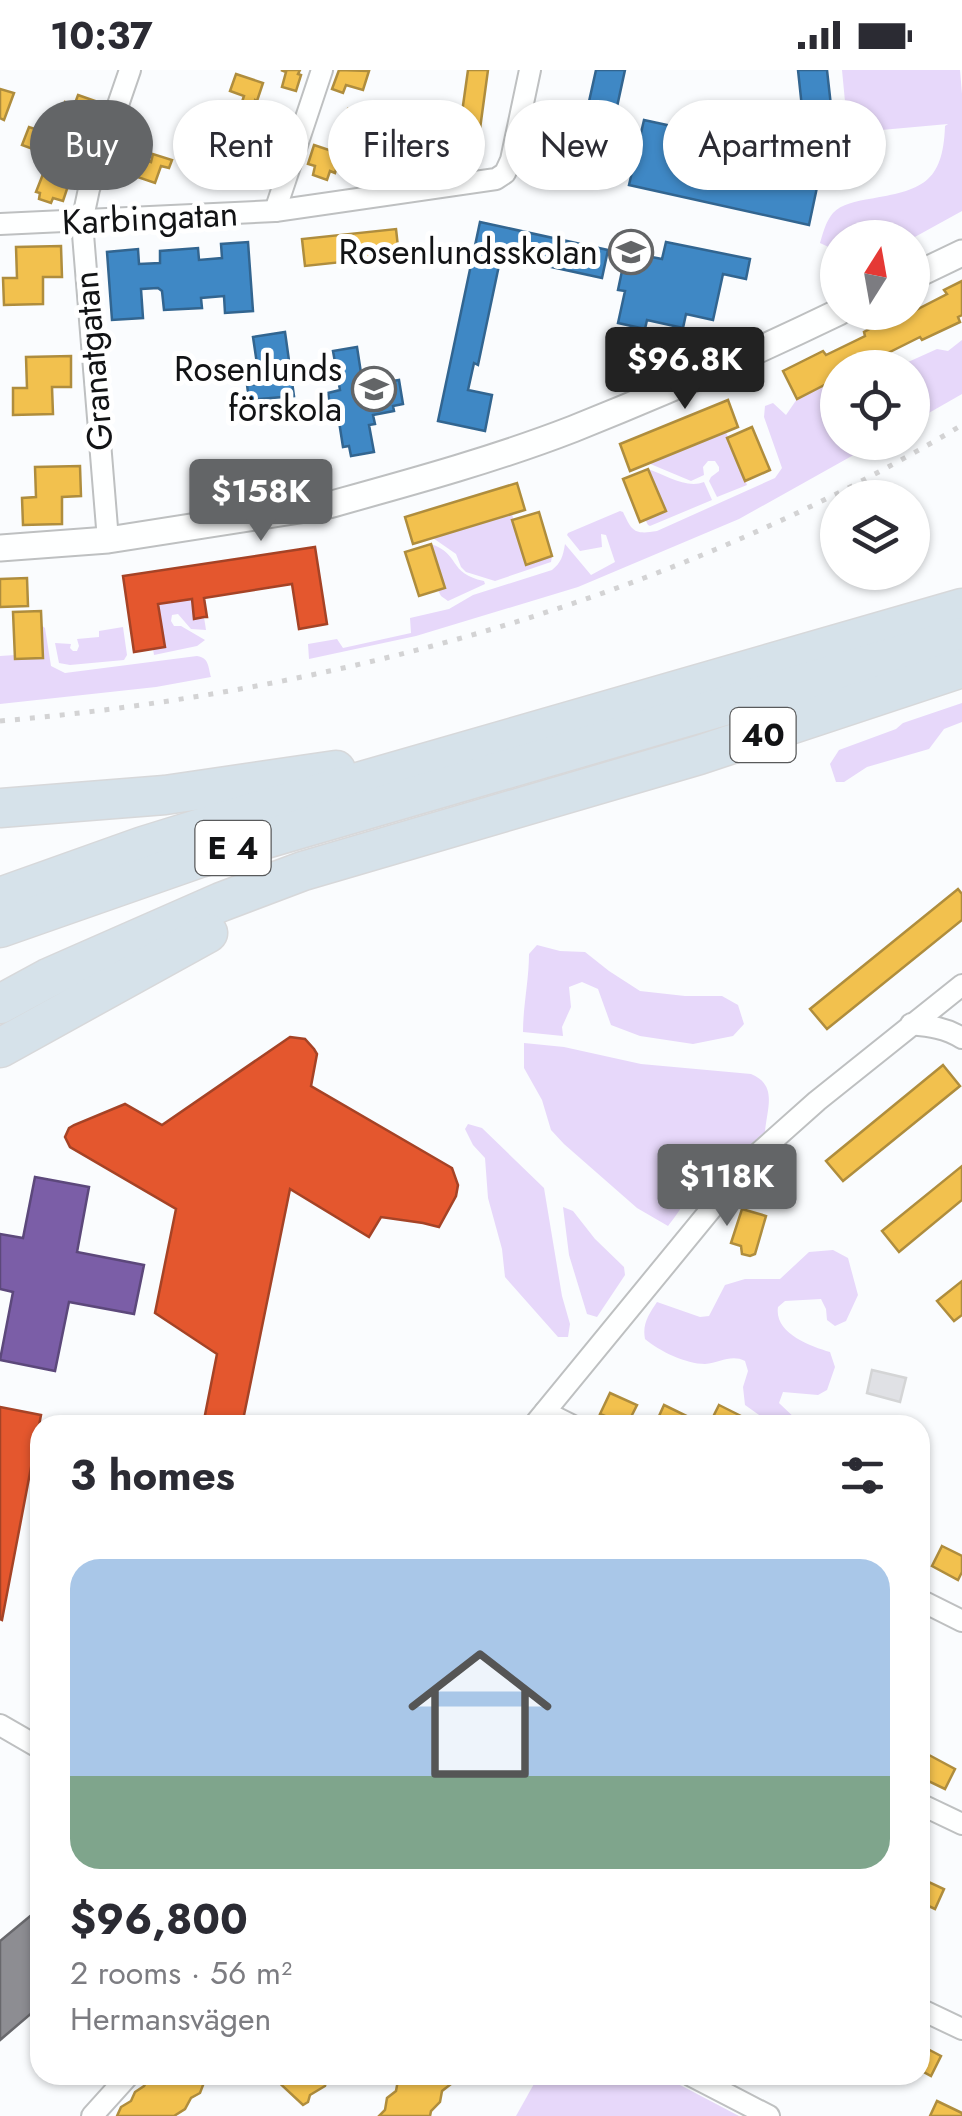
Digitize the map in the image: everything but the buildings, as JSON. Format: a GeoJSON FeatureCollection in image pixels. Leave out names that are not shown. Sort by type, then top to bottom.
{"type":"FeatureCollection","features":[{"type":"Feature","properties":{"kind":"highway"},"geometry":{"type":"LineString","coordinates":[[838,644],[962,596]]}},
{"type":"Feature","properties":{"kind":"highway","name":"E 4"},"geometry":{"type":"LineString","coordinates":[[0,928],[456,770],[838,644],[962,608]]}},
{"type":"Feature","properties":{"kind":"highway","name":"E 4"},"geometry":{"type":"LineString","coordinates":[[0,897],[176,836],[456,770],[962,637]]}},
{"type":"Feature","properties":{"kind":"highway","name":"40"},"geometry":{"type":"LineString","coordinates":[[393,846],[750,739],[962,668]]}},
{"type":"Feature","properties":{"kind":"highway"},"geometry":{"type":"LineString","coordinates":[[0,808],[165,796],[302,774],[456,770]]}},
{"type":"Feature","properties":{"kind":"highway"},"geometry":{"type":"LineString","coordinates":[[0,1004],[114,935],[209,886],[456,770]]}},
{"type":"Feature","properties":{"kind":"highway"},"geometry":{"type":"LineString","coordinates":[[48,978],[263,885],[393,846]]}},
{"type":"Feature","properties":{"kind":"highway"},"geometry":{"type":"LineString","coordinates":[[5,1047],[193,941],[393,846]]}},
{"type":"Feature","properties":{"kind":"street","name":"Granatgatan"},"geometry":{"type":"LineString","coordinates":[[108,540],[82,222],[89,189],[130,70]]}},
{"type":"Feature","properties":{"kind":"street"},"geometry":{"type":"LineString","coordinates":[[275,212],[322,70]]}},
{"type":"Feature","properties":{"kind":"street","name":"Karbingatan"},"geometry":{"type":"LineString","coordinates":[[0,224],[275,212],[496,178],[506,173],[515,146],[530,70]]}},
{"type":"Feature","properties":{"kind":"street"},"geometry":{"type":"LineString","coordinates":[[930,268],[962,253]]}},
{"type":"Feature","properties":{"kind":"street"},"geometry":{"type":"LineString","coordinates":[[0,548],[108,540],[326,506],[570,430],[723,367],[820,321]]}},
{"type":"Feature","properties":{"kind":"street"},"geometry":{"type":"LineString","coordinates":[[542,1415],[753,1158],[816,1101],[962,985]]}},
{"type":"Feature","properties":{"kind":"street"},"geometry":{"type":"LineString","coordinates":[[911,1024],[937,1027],[962,1038]]}},
{"type":"Feature","properties":{"kind":"street"},"geometry":{"type":"LineString","coordinates":[[930,1605],[962,1620]]}},
{"type":"Feature","properties":{"kind":"street"},"geometry":{"type":"LineString","coordinates":[[0,1725],[30,1742]]}},
{"type":"Feature","properties":{"kind":"street"},"geometry":{"type":"LineString","coordinates":[[930,1809],[962,1824]]}},
{"type":"Feature","properties":{"kind":"street"},"geometry":{"type":"LineString","coordinates":[[930,2014],[962,2029]]}},
{"type":"Feature","properties":{"kind":"street"},"geometry":{"type":"LineString","coordinates":[[92,2116],[120,2085]]}},
{"type":"Feature","properties":{"kind":"street"},"geometry":{"type":"LineString","coordinates":[[709,2085],[769,2116]]}},
{"type":"Feature","properties":{"kind":"shaded area"},"geometry":{"type":"Polygon","coordinates":[[[842,70],[960,70],[962,211],[930,229],[930,220],[828,220],[840,207],[903,192],[926,181],[940,161],[948,124],[886,130],[886,100],[845,100],[842,70]]]}},
{"type":"Feature","properties":{"kind":"shaded area"},"geometry":{"type":"Polygon","coordinates":[[[962,340],[962,394],[930,412],[930,352],[948,351],[962,340]]]}},
{"type":"Feature","properties":{"kind":"shaded area"},"geometry":{"type":"Polygon","coordinates":[[[820,387],[820,460],[845,460],[739,519],[578,587],[416,636],[309,659],[308,644],[337,639],[343,648],[411,633],[410,618],[449,609],[473,595],[552,570],[561,559],[565,544],[591,575],[615,562],[606,535],[601,534],[602,547],[580,551],[567,535],[620,511],[635,530],[657,531],[775,478],[782,468],[764,417],[765,406],[773,403],[786,415],[797,399],[820,387]]]}},
{"type":"Feature","properties":{"kind":"shaded area"},"geometry":{"type":"Polygon","coordinates":[[[726,432],[747,485],[717,497],[709,481],[719,471],[715,461],[708,461],[703,467],[704,475],[691,481],[648,463],[726,432]]]}},
{"type":"Feature","properties":{"kind":"shaded area"},"geometry":{"type":"Polygon","coordinates":[[[648,469],[683,483],[704,482],[712,500],[650,526],[645,519],[665,511],[648,469]]]}},
{"type":"Feature","properties":{"kind":"shaded area"},"geometry":{"type":"Polygon","coordinates":[[[512,514],[526,564],[552,556],[551,562],[495,581],[466,572],[456,554],[433,538],[512,514]]]}},
{"type":"Feature","properties":{"kind":"shaded area"},"geometry":{"type":"Polygon","coordinates":[[[431,544],[447,553],[464,573],[485,584],[448,601],[441,596],[438,590],[444,587],[431,544]]]}},
{"type":"Feature","properties":{"kind":"shaded area"},"geometry":{"type":"Polygon","coordinates":[[[192,599],[194,618],[204,617],[206,630],[191,629],[178,614],[172,615],[171,621],[205,640],[197,646],[154,655],[153,649],[165,647],[158,604],[192,599]]]}},
{"type":"Feature","properties":{"kind":"shaded area"},"geometry":{"type":"Polygon","coordinates":[[[41,625],[45,628],[51,666],[65,673],[197,656],[206,661],[211,677],[0,704],[0,656],[42,658],[41,625]]]}},
{"type":"Feature","properties":{"kind":"shaded area"},"geometry":{"type":"Polygon","coordinates":[[[123,627],[127,655],[124,660],[59,663],[55,643],[71,644],[70,648],[77,651],[77,639],[99,637],[99,631],[123,627]]]}},
{"type":"Feature","properties":{"kind":"shaded area"},"geometry":{"type":"Polygon","coordinates":[[[962,703],[962,722],[944,729],[929,749],[867,767],[844,782],[836,782],[830,764],[839,750],[962,703]]]}},
{"type":"Feature","properties":{"kind":"shaded area"},"geometry":{"type":"Polygon","coordinates":[[[537,945],[585,952],[640,991],[722,996],[738,1005],[744,1024],[733,1036],[693,1044],[640,1036],[611,1025],[598,989],[582,982],[569,987],[571,1007],[562,1027],[563,1036],[523,1032],[529,954],[537,945]]]}},
{"type":"Feature","properties":{"kind":"shaded area"},"geometry":{"type":"Polygon","coordinates":[[[524,1043],[564,1047],[641,1064],[751,1074],[768,1091],[765,1132],[728,1164],[707,1162],[695,1170],[684,1203],[668,1226],[637,1208],[551,1130],[542,1100],[524,1068],[524,1043]]]}},
{"type":"Feature","properties":{"kind":"shaded area"},"geometry":{"type":"Polygon","coordinates":[[[468,1124],[482,1128],[544,1188],[570,1324],[568,1337],[558,1337],[505,1277],[488,1198],[485,1158],[465,1129],[468,1124]]]}},
{"type":"Feature","properties":{"kind":"shaded area"},"geometry":{"type":"Polygon","coordinates":[[[563,1207],[573,1211],[624,1267],[625,1275],[597,1317],[587,1314],[569,1255],[563,1207]]]}},
{"type":"Feature","properties":{"kind":"shaded area"},"geometry":{"type":"Polygon","coordinates":[[[833,1250],[848,1258],[858,1295],[846,1321],[835,1326],[827,1320],[821,1299],[785,1301],[778,1307],[778,1316],[787,1331],[830,1352],[835,1367],[827,1390],[818,1395],[783,1392],[779,1403],[792,1415],[759,1415],[745,1405],[745,1361],[735,1358],[705,1364],[690,1362],[645,1339],[645,1324],[657,1302],[700,1317],[709,1316],[725,1285],[745,1279],[780,1279],[809,1252],[833,1250]]]}},
{"type":"Feature","properties":{"kind":"shaded area"},"geometry":{"type":"Polygon","coordinates":[[[533,2085],[680,2085],[739,2116],[516,2116],[533,2085]]]}},
{"type":"Feature","properties":{"kind":"railway"},"geometry":{"type":"LineString","coordinates":[[0,721],[126,707],[251,687],[375,660],[498,627],[618,587],[736,541],[851,486],[962,425]]}},
{"type":"Feature","properties":{"kind":"place","name":"Rosenlundsskolan"},"geometry":{"type":"Point","coordinates":[631,252]}},
{"type":"Feature","properties":{"kind":"place","name":"Rosenlunds förskola"},"geometry":{"type":"Point","coordinates":[374,389]}}]}
